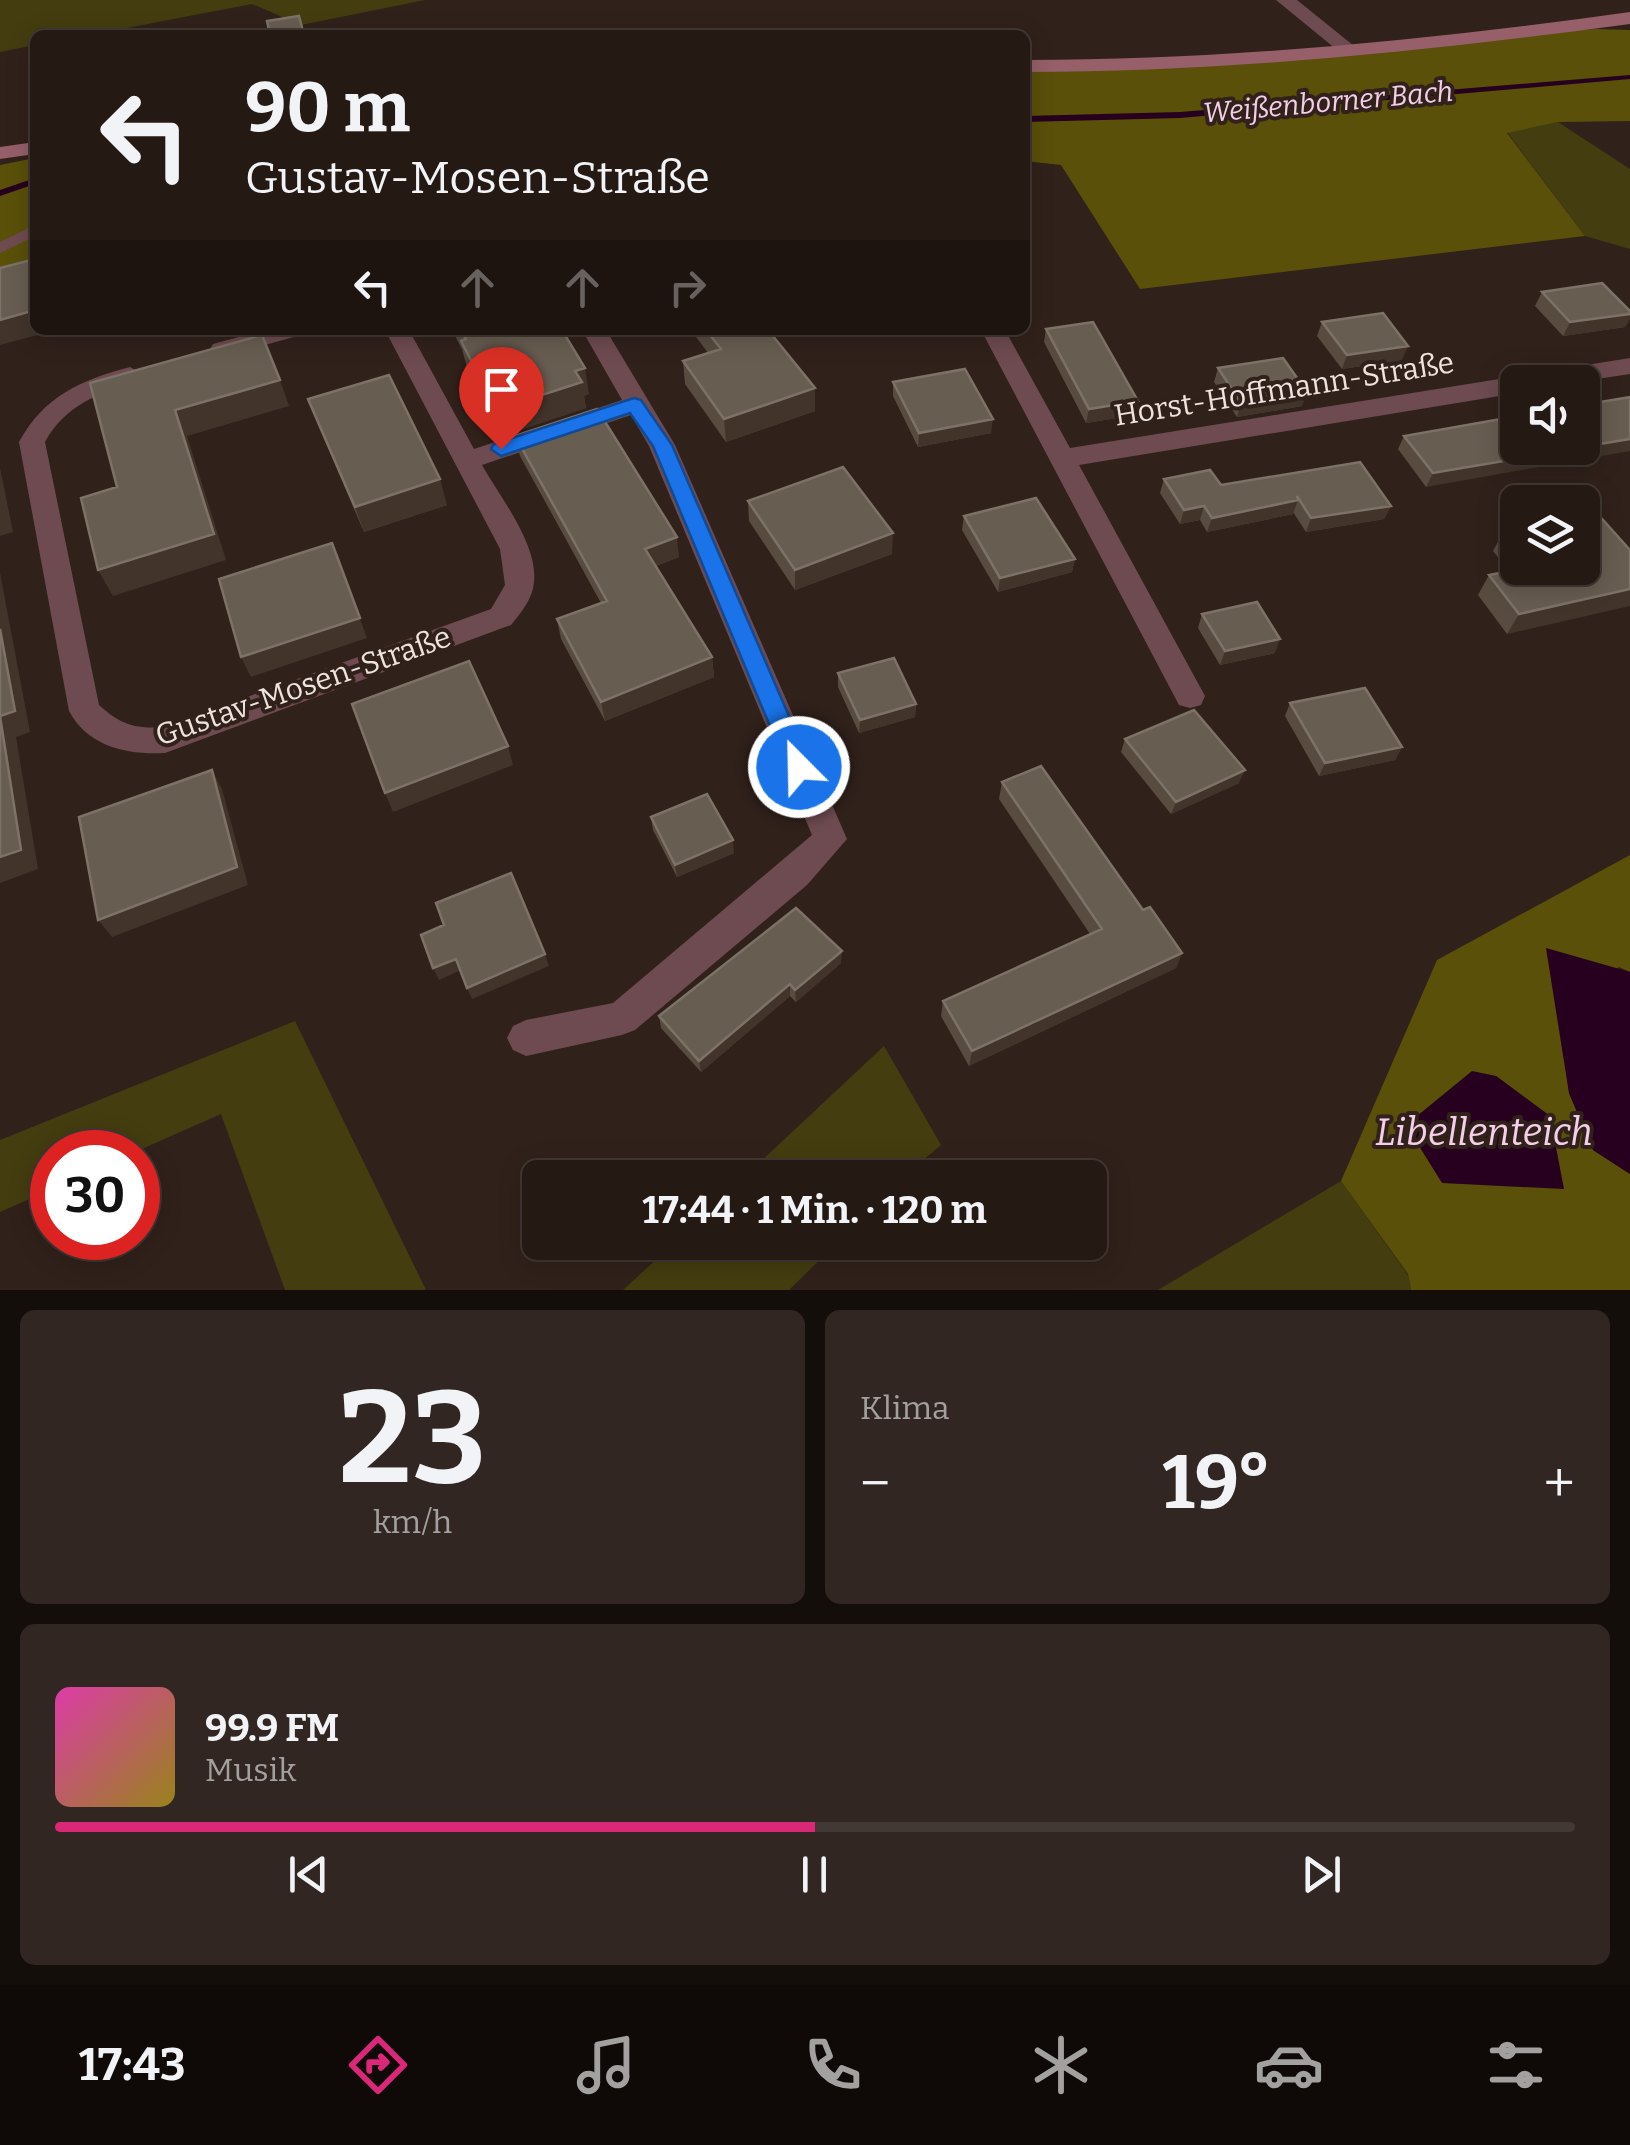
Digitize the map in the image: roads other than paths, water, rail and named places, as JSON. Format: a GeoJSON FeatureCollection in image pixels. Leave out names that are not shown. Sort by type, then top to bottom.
{"type":"FeatureCollection","features":[{"type":"Feature","properties":{"kind":"main road"},"geometry":{"type":"LineString","coordinates":[[1030,66],[1152,68],[1630,18]]}},
{"type":"Feature","properties":{"kind":"main road"},"geometry":{"type":"LineString","coordinates":[[0,154],[30,149]]}},
{"type":"Feature","properties":{"kind":"street"},"geometry":{"type":"LineString","coordinates":[[1285,0],[1350,50]]}},
{"type":"Feature","properties":{"kind":"street"},"geometry":{"type":"LineString","coordinates":[[190,358],[274,335]]}},
{"type":"Feature","properties":{"kind":"street","name":"Gustav-Mosen-Straße"},"geometry":{"type":"LineString","coordinates":[[154,368],[82,389],[43,417],[32,442],[86,711],[113,738],[166,740],[501,617],[523,580],[514,548],[400,335]]}},
{"type":"Feature","properties":{"kind":"street"},"geometry":{"type":"LineString","coordinates":[[526,1038],[622,1018],[795,874],[830,839],[662,445],[634,405],[612,354],[598,335]]}},
{"type":"Feature","properties":{"kind":"street"},"geometry":{"type":"LineString","coordinates":[[995,335],[1190,696]]}},
{"type":"Feature","properties":{"kind":"street"},"geometry":{"type":"LineString","coordinates":[[1600,371],[1630,366]]}},
{"type":"Feature","properties":{"kind":"street","name":"Horst-Hoffmann-Straße"},"geometry":{"type":"LineString","coordinates":[[1061,458],[1500,387]]}},
{"type":"Feature","properties":{"kind":"street"},"geometry":{"type":"LineString","coordinates":[[468,460],[634,405]]}},
{"type":"Feature","properties":{"kind":"lane"},"geometry":{"type":"LineString","coordinates":[[0,248],[30,233]]}},
{"type":"Feature","properties":{"kind":"water","name":"Libellenteich"},"geometry":{"type":"Polygon","coordinates":[[[1546,948],[1630,972],[1630,1174],[1593,1150],[1569,1093],[1546,948]]]}},
{"type":"Feature","properties":{"kind":"water","name":"Libellenteich"},"geometry":{"type":"Polygon","coordinates":[[[1472,1071],[1496,1076],[1550,1116],[1564,1189],[1442,1183],[1406,1125],[1472,1071]]]}},
{"type":"Feature","properties":{"kind":"waterway","name":"Weißenborner Bach"},"geometry":{"type":"LineString","coordinates":[[1030,119],[1180,115],[1630,77]]}},
{"type":"Feature","properties":{"kind":"waterway","name":"Weißenborner Bach"},"geometry":{"type":"LineString","coordinates":[[0,193],[30,183]]}}]}
